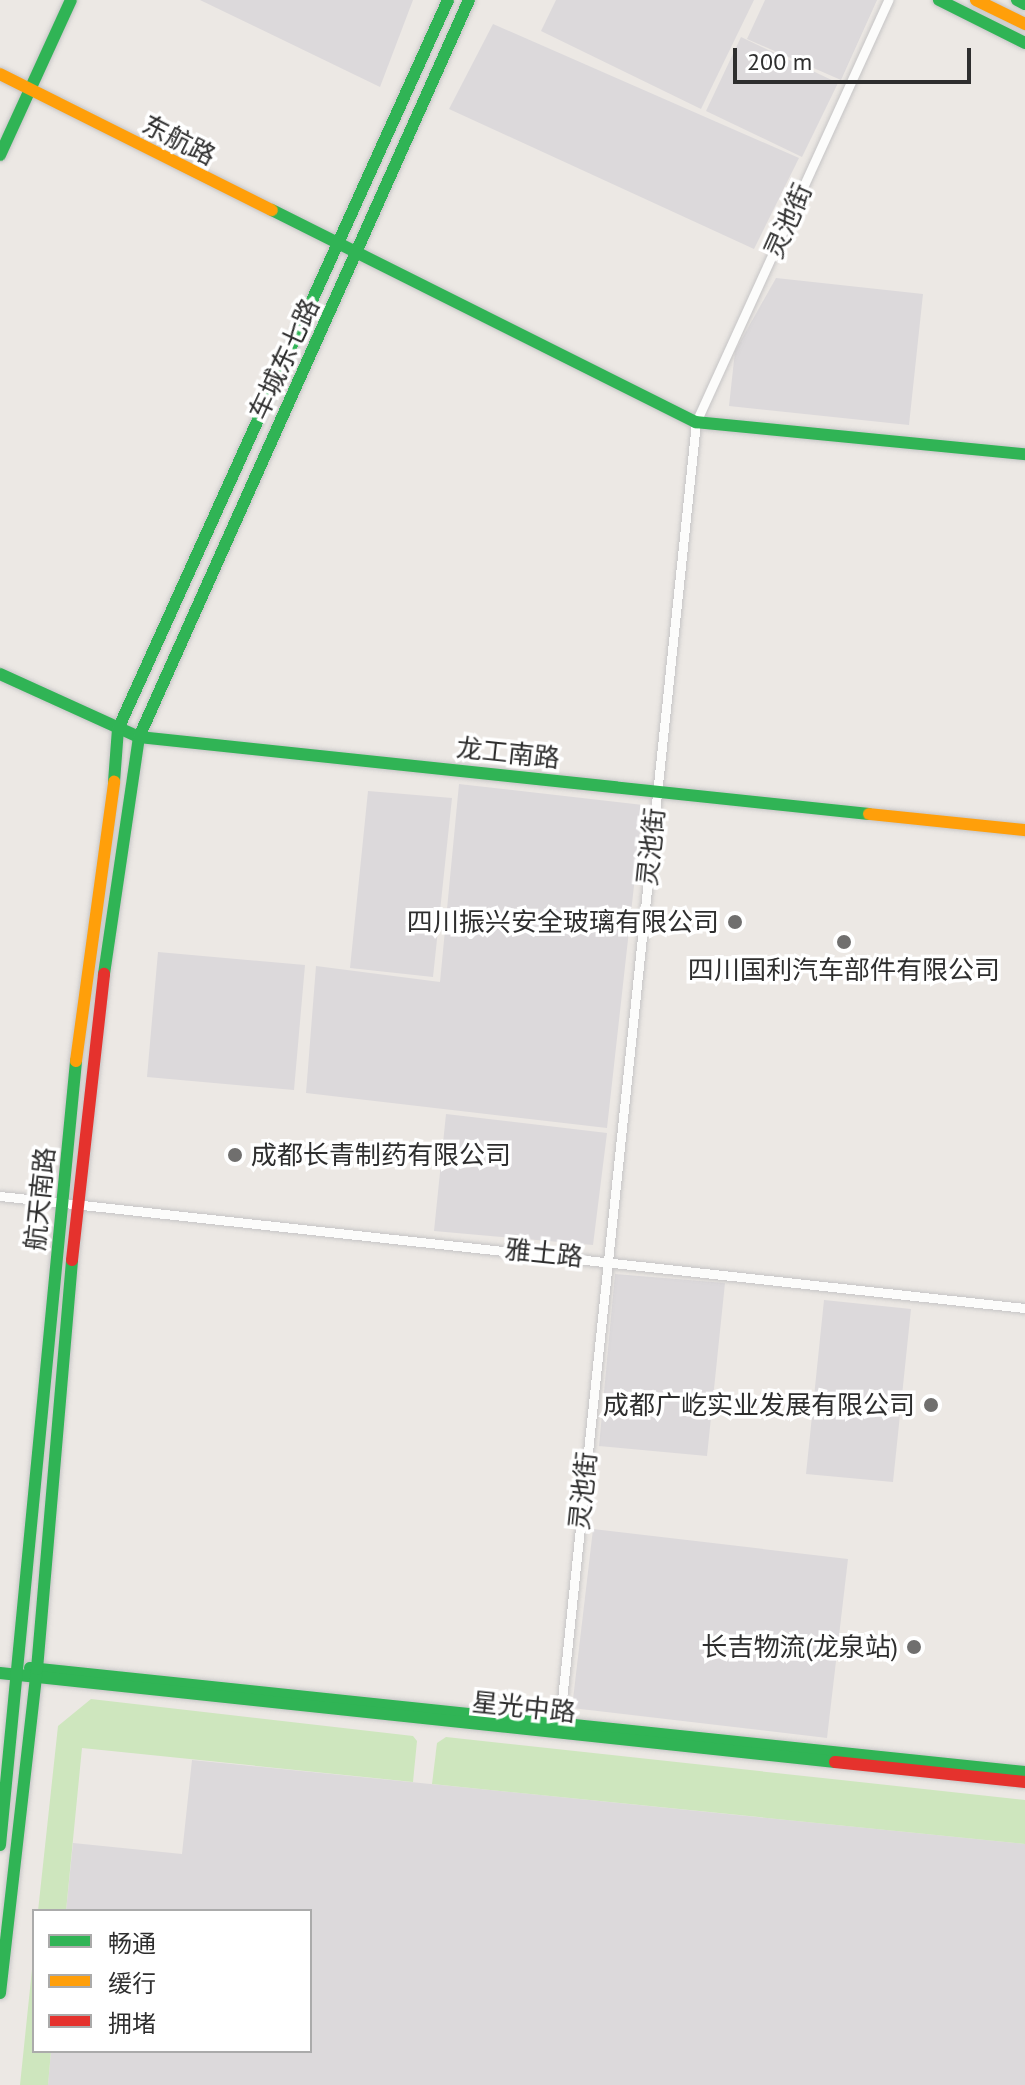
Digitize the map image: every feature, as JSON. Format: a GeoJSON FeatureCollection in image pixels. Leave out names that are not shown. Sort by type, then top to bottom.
{"type":"FeatureCollection","features":[{"type":"Feature","properties":{"kind":"main road"},"geometry":{"type":"LineString","coordinates":[[0,155],[71,0]]}},
{"type":"Feature","properties":{"kind":"main road","name":"车城东七路"},"geometry":{"type":"LineString","coordinates":[[118,729],[448,0]]}},
{"type":"Feature","properties":{"kind":"main road","name":"车城东七路"},"geometry":{"type":"LineString","coordinates":[[139,737],[469,0]]}},
{"type":"Feature","properties":{"kind":"main road"},"geometry":{"type":"LineString","coordinates":[[939,0],[1025,43]]}},
{"type":"Feature","properties":{"kind":"main road"},"geometry":{"type":"LineString","coordinates":[[976,0],[1025,24]]}},
{"type":"Feature","properties":{"kind":"main road"},"geometry":{"type":"LineString","coordinates":[[1017,0],[1025,4]]}},
{"type":"Feature","properties":{"kind":"main road","name":"东航路"},"geometry":{"type":"LineString","coordinates":[[0,74],[696,422]]}},
{"type":"Feature","properties":{"kind":"main road"},"geometry":{"type":"LineString","coordinates":[[696,422],[1025,454]]}},
{"type":"Feature","properties":{"kind":"main road","name":"龙工南路"},"geometry":{"type":"LineString","coordinates":[[0,674],[139,737],[1025,830]]}},
{"type":"Feature","properties":{"kind":"main road","name":"航天南路"},"geometry":{"type":"LineString","coordinates":[[0,1845],[20,1671],[62,1203],[118,729]]}},
{"type":"Feature","properties":{"kind":"main road","name":"航天南路"},"geometry":{"type":"LineString","coordinates":[[0,1993],[37,1674],[77,1205],[98,1012],[139,737]]}},
{"type":"Feature","properties":{"kind":"main road"},"geometry":{"type":"LineString","coordinates":[[0,1665],[20,1671]]}},
{"type":"Feature","properties":{"kind":"main road"},"geometry":{"type":"LineString","coordinates":[[0,1673],[20,1671]]}},
{"type":"Feature","properties":{"kind":"main road","name":"星光中路"},"geometry":{"type":"LineString","coordinates":[[20,1671],[559,1728],[1025,1772]]}},
{"type":"Feature","properties":{"kind":"main road","name":"星光中路"},"geometry":{"type":"LineString","coordinates":[[559,1728],[1025,1782]]}},
{"type":"Feature","properties":{"kind":"street","name":"灵池街"},"geometry":{"type":"LineString","coordinates":[[559,1728],[696,422],[888,0]]}},
{"type":"Feature","properties":{"kind":"street","name":"雅土路"},"geometry":{"type":"LineString","coordinates":[[0,1196],[1025,1308]]}},
{"type":"Feature","properties":{"kind":"shaded area"},"geometry":{"type":"Polygon","coordinates":[[[200,0],[413,0],[380,87],[200,0]]]}},
{"type":"Feature","properties":{"kind":"shaded area"},"geometry":{"type":"Polygon","coordinates":[[[556,0],[754,0],[701,109],[541,31],[556,0]]]}},
{"type":"Feature","properties":{"kind":"shaded area"},"geometry":{"type":"Polygon","coordinates":[[[765,0],[877,0],[841,80],[747,39],[765,0]]]}},
{"type":"Feature","properties":{"kind":"shaded area"},"geometry":{"type":"Polygon","coordinates":[[[493,24],[799,158],[754,249],[449,109],[493,24]]]}},
{"type":"Feature","properties":{"kind":"shaded area"},"geometry":{"type":"Polygon","coordinates":[[[741,37],[838,83],[802,157],[706,111],[741,37]]]}},
{"type":"Feature","properties":{"kind":"shaded area"},"geometry":{"type":"Polygon","coordinates":[[[776,278],[923,294],[909,425],[729,406],[735,351],[776,278]]]}},
{"type":"Feature","properties":{"kind":"shaded area"},"geometry":{"type":"Polygon","coordinates":[[[459,784],[643,805],[607,1128],[306,1093],[316,966],[440,982],[459,784]]]}},
{"type":"Feature","properties":{"kind":"shaded area"},"geometry":{"type":"Polygon","coordinates":[[[368,791],[452,798],[433,977],[350,968],[368,791]]]}},
{"type":"Feature","properties":{"kind":"shaded area"},"geometry":{"type":"Polygon","coordinates":[[[158,952],[305,965],[294,1090],[147,1077],[158,952]]]}},
{"type":"Feature","properties":{"kind":"shaded area"},"geometry":{"type":"Polygon","coordinates":[[[446,1114],[607,1133],[593,1245],[434,1231],[446,1114]]]}},
{"type":"Feature","properties":{"kind":"shaded area"},"geometry":{"type":"Polygon","coordinates":[[[615,1274],[725,1283],[707,1456],[599,1446],[615,1274]]]}},
{"type":"Feature","properties":{"kind":"shaded area"},"geometry":{"type":"Polygon","coordinates":[[[824,1300],[911,1309],[893,1482],[806,1474],[824,1300]]]}},
{"type":"Feature","properties":{"kind":"shaded area"},"geometry":{"type":"Polygon","coordinates":[[[593,1529],[848,1559],[827,1738],[572,1708],[593,1529]]]}},
{"type":"Feature","properties":{"kind":"shaded area"},"geometry":{"type":"Polygon","coordinates":[[[192,1760],[1025,1844],[1025,2085],[48,2085],[51,2053],[312,2053],[312,1909],[66,1909],[73,1843],[182,1854],[192,1760]]]}},
{"type":"Feature","properties":{"kind":"green space"},"geometry":{"type":"Polygon","coordinates":[[[91,1699],[413,1736],[417,1741],[413,1782],[82,1748],[66,1909],[38,1909],[58,1726],[91,1699]]]}},
{"type":"Feature","properties":{"kind":"green space"},"geometry":{"type":"Polygon","coordinates":[[[446,1737],[1025,1800],[1025,1844],[432,1784],[437,1743],[446,1737]]]}},
{"type":"Feature","properties":{"kind":"green space"},"geometry":{"type":"Polygon","coordinates":[[[32,1969],[32,2053],[51,2053],[48,2085],[20,2085],[32,1969]]]}},
{"type":"Feature","properties":{"kind":"traffic: fast"},"geometry":{"type":"LineString","coordinates":[[0,155],[71,0]]}},
{"type":"Feature","properties":{"kind":"traffic: fast"},"geometry":{"type":"LineString","coordinates":[[114,782],[118,729],[448,0]]}},
{"type":"Feature","properties":{"kind":"traffic: fast"},"geometry":{"type":"LineString","coordinates":[[104,974],[139,737],[469,0]]}},
{"type":"Feature","properties":{"kind":"traffic: fast"},"geometry":{"type":"LineString","coordinates":[[939,0],[1025,43]]}},
{"type":"Feature","properties":{"kind":"traffic: fast"},"geometry":{"type":"LineString","coordinates":[[1017,0],[1025,4]]}},
{"type":"Feature","properties":{"kind":"traffic: fast"},"geometry":{"type":"LineString","coordinates":[[272,210],[696,422],[1025,454]]}},
{"type":"Feature","properties":{"kind":"traffic: fast"},"geometry":{"type":"LineString","coordinates":[[0,674],[139,737],[869,814]]}},
{"type":"Feature","properties":{"kind":"traffic: fast"},"geometry":{"type":"LineString","coordinates":[[0,1845],[76,1061]]}},
{"type":"Feature","properties":{"kind":"traffic: fast"},"geometry":{"type":"LineString","coordinates":[[0,1993],[37,1669],[72,1260]]}},
{"type":"Feature","properties":{"kind":"traffic: fast"},"geometry":{"type":"LineString","coordinates":[[30,1668],[1025,1772]]}},
{"type":"Feature","properties":{"kind":"traffic: fast"},"geometry":{"type":"LineString","coordinates":[[0,1673],[835,1762]]}},
{"type":"Feature","properties":{"kind":"traffic: slow"},"geometry":{"type":"LineString","coordinates":[[976,0],[1025,24]]}},
{"type":"Feature","properties":{"kind":"traffic: slow"},"geometry":{"type":"LineString","coordinates":[[0,74],[272,210]]}},
{"type":"Feature","properties":{"kind":"traffic: slow"},"geometry":{"type":"LineString","coordinates":[[76,1061],[114,782]]}},
{"type":"Feature","properties":{"kind":"traffic: slow"},"geometry":{"type":"LineString","coordinates":[[869,814],[1025,830]]}},
{"type":"Feature","properties":{"kind":"traffic: jam"},"geometry":{"type":"LineString","coordinates":[[72,1260],[104,974]]}},
{"type":"Feature","properties":{"kind":"traffic: jam"},"geometry":{"type":"LineString","coordinates":[[835,1762],[1025,1782]]}},
{"type":"Feature","properties":{"kind":"place","name":"四川振兴安全玻璃有限公司"},"geometry":{"type":"Point","coordinates":[735,922]}},
{"type":"Feature","properties":{"kind":"place","name":"四川国利汽车部件有限公司"},"geometry":{"type":"Point","coordinates":[844,942]}},
{"type":"Feature","properties":{"kind":"place","name":"成都长青制药有限公司"},"geometry":{"type":"Point","coordinates":[235,1155]}},
{"type":"Feature","properties":{"kind":"place","name":"成都广屹实业发展有限公司"},"geometry":{"type":"Point","coordinates":[931,1405]}},
{"type":"Feature","properties":{"kind":"place","name":"长吉物流(龙泉站)"},"geometry":{"type":"Point","coordinates":[914,1647]}}]}
